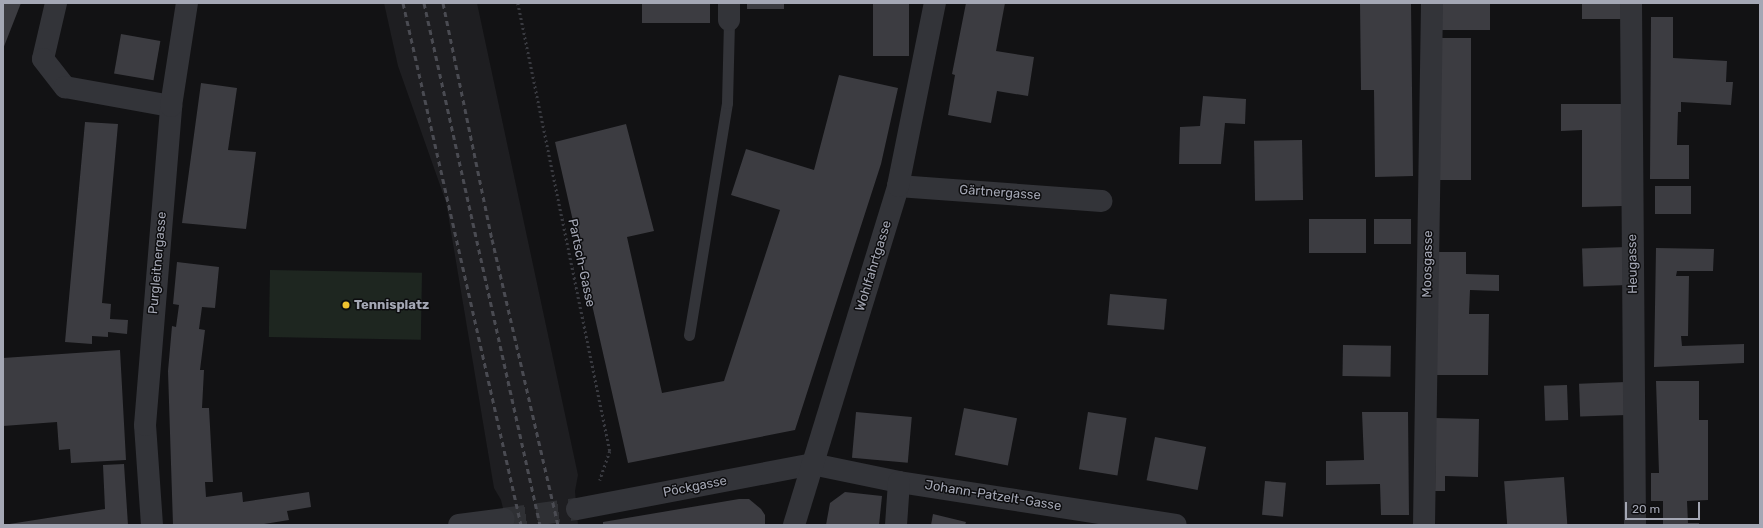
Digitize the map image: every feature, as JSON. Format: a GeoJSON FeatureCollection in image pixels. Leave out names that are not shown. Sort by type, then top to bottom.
{"type":"FeatureCollection","features":[{"type":"Feature","properties":{"kind":"street"},"geometry":{"type":"LineString","coordinates":[[56,3],[44,59],[65,87],[170,106]]}},
{"type":"Feature","properties":{"kind":"street","name":"Purgleitnergasse"},"geometry":{"type":"LineString","coordinates":[[152,525],[145,425],[170,106],[187,3]]}},
{"type":"Feature","properties":{"kind":"street","name":"Wohlfahrtgasse"},"geometry":{"type":"LineString","coordinates":[[794,525],[898,186],[935,3]]}},
{"type":"Feature","properties":{"kind":"street","name":"Moosgasse"},"geometry":{"type":"LineString","coordinates":[[1424,525],[1432,3]]}},
{"type":"Feature","properties":{"kind":"street","name":"Heugasse"},"geometry":{"type":"LineString","coordinates":[[1631,3],[1635,525]]}},
{"type":"Feature","properties":{"kind":"street","name":"Gärtnergasse"},"geometry":{"type":"LineString","coordinates":[[898,186],[1101,201]]}},
{"type":"Feature","properties":{"kind":"street","name":"Pöckgasse"},"geometry":{"type":"LineString","coordinates":[[585,507],[812,464]]}},
{"type":"Feature","properties":{"kind":"street","name":"Johann-Patzelt-Gasse"},"geometry":{"type":"LineString","coordinates":[[812,464],[900,482],[1176,525]]}},
{"type":"Feature","properties":{"kind":"street"},"geometry":{"type":"LineString","coordinates":[[896,525],[900,482]]}},
{"type":"Feature","properties":{"kind":"street"},"geometry":{"type":"LineString","coordinates":[[459,525],[504,518]]}},
{"type":"Feature","properties":{"kind":"lane"},"geometry":{"type":"LineString","coordinates":[[689,335],[727,103],[729,11]]}},
{"type":"Feature","properties":{"kind":"path","name":"Partsch-Gasse"},"geometry":{"type":"LineString","coordinates":[[518,3],[610,451],[585,507]]}},
{"type":"Feature","properties":{"kind":"shaded area"},"geometry":{"type":"Polygon","coordinates":[[[384,3],[477,3],[578,475],[575,491],[578,525],[507,525],[501,500],[494,488],[446,202],[398,66],[384,3]]]}},
{"type":"Feature","properties":{"kind":"shaded area","name":"Tennisplatz"},"geometry":{"type":"Polygon","coordinates":[[[270,270],[422,273],[421,340],[269,337],[270,270]]]}},
{"type":"Feature","properties":{"kind":"building"},"geometry":{"type":"Polygon","coordinates":[[[3,3],[21,3],[3,49],[3,3]]]}},
{"type":"Feature","properties":{"kind":"building"},"geometry":{"type":"Polygon","coordinates":[[[642,3],[710,3],[710,23],[642,23],[642,3]]]}},
{"type":"Feature","properties":{"kind":"building"},"geometry":{"type":"Polygon","coordinates":[[[747,3],[784,3],[784,9],[747,9],[747,3]]]}},
{"type":"Feature","properties":{"kind":"building"},"geometry":{"type":"Polygon","coordinates":[[[873,3],[909,3],[909,56],[873,56],[873,3]]]}},
{"type":"Feature","properties":{"kind":"building"},"geometry":{"type":"Polygon","coordinates":[[[966,3],[1005,3],[996,51],[1034,57],[1028,96],[997,91],[991,123],[948,115],[955,75],[952,74],[966,3]]]}},
{"type":"Feature","properties":{"kind":"building"},"geometry":{"type":"Polygon","coordinates":[[[1360,3],[1411,3],[1413,176],[1375,177],[1374,90],[1361,90],[1360,3]]]}},
{"type":"Feature","properties":{"kind":"building"},"geometry":{"type":"Polygon","coordinates":[[[1440,3],[1490,3],[1490,30],[1440,30],[1440,3]]]}},
{"type":"Feature","properties":{"kind":"building"},"geometry":{"type":"Polygon","coordinates":[[[1582,3],[1621,3],[1621,19],[1582,19],[1582,3]]]}},
{"type":"Feature","properties":{"kind":"building"},"geometry":{"type":"Polygon","coordinates":[[[1651,17],[1673,17],[1673,58],[1727,61],[1726,82],[1733,82],[1731,105],[1681,102],[1681,112],[1678,112],[1677,145],[1689,145],[1689,179],[1650,179],[1651,17]]]}},
{"type":"Feature","properties":{"kind":"building"},"geometry":{"type":"Polygon","coordinates":[[[121,34],[160,41],[153,80],[114,73],[121,34]]]}},
{"type":"Feature","properties":{"kind":"building"},"geometry":{"type":"Polygon","coordinates":[[[1439,38],[1471,38],[1471,180],[1439,180],[1439,38]]]}},
{"type":"Feature","properties":{"kind":"building"},"geometry":{"type":"Polygon","coordinates":[[[839,75],[898,88],[881,164],[795,430],[628,463],[555,142],[626,124],[654,231],[627,237],[662,393],[724,381],[780,210],[731,195],[746,149],[814,170],[839,75]]]}},
{"type":"Feature","properties":{"kind":"building"},"geometry":{"type":"Polygon","coordinates":[[[201,83],[237,88],[228,150],[256,152],[246,229],[182,223],[201,83]]]}},
{"type":"Feature","properties":{"kind":"building"},"geometry":{"type":"Polygon","coordinates":[[[1203,96],[1246,99],[1245,124],[1225,123],[1221,164],[1179,164],[1180,127],[1200,126],[1203,96]]]}},
{"type":"Feature","properties":{"kind":"building"},"geometry":{"type":"Polygon","coordinates":[[[1561,104],[1623,104],[1623,206],[1582,207],[1582,130],[1561,131],[1561,104]]]}},
{"type":"Feature","properties":{"kind":"building"},"geometry":{"type":"Polygon","coordinates":[[[85,122],[118,124],[102,303],[111,304],[110,319],[128,320],[127,334],[108,332],[108,337],[92,336],[92,344],[65,342],[85,122]]]}},
{"type":"Feature","properties":{"kind":"building"},"geometry":{"type":"Polygon","coordinates":[[[1302,140],[1303,200],[1255,201],[1254,141],[1302,140]]]}},
{"type":"Feature","properties":{"kind":"building"},"geometry":{"type":"Polygon","coordinates":[[[1655,186],[1691,186],[1691,214],[1655,214],[1655,186]]]}},
{"type":"Feature","properties":{"kind":"building"},"geometry":{"type":"Polygon","coordinates":[[[1309,219],[1366,219],[1366,253],[1309,253],[1309,219]]]}},
{"type":"Feature","properties":{"kind":"building"},"geometry":{"type":"Polygon","coordinates":[[[1374,219],[1411,219],[1411,244],[1374,244],[1374,219]]]}},
{"type":"Feature","properties":{"kind":"building"},"geometry":{"type":"Polygon","coordinates":[[[1627,247],[1628,285],[1583,287],[1582,249],[1627,247]]]}},
{"type":"Feature","properties":{"kind":"building"},"geometry":{"type":"Polygon","coordinates":[[[1656,248],[1714,249],[1713,271],[1677,271],[1676,276],[1689,276],[1688,336],[1681,336],[1682,346],[1744,344],[1744,363],[1654,367],[1656,248]]]}},
{"type":"Feature","properties":{"kind":"building"},"geometry":{"type":"Polygon","coordinates":[[[1437,252],[1466,252],[1466,274],[1499,275],[1499,291],[1470,290],[1469,314],[1489,314],[1488,375],[1435,375],[1437,252]]]}},
{"type":"Feature","properties":{"kind":"building"},"geometry":{"type":"Polygon","coordinates":[[[177,262],[219,267],[215,308],[202,307],[199,329],[205,330],[200,370],[204,370],[202,408],[209,408],[213,482],[205,482],[206,497],[242,492],[243,502],[309,492],[311,507],[287,511],[289,520],[258,525],[173,525],[168,371],[172,326],[176,327],[179,305],[173,304],[177,262]]]}},
{"type":"Feature","properties":{"kind":"building"},"geometry":{"type":"Polygon","coordinates":[[[1110,294],[1167,299],[1164,330],[1107,325],[1110,294]]]}},
{"type":"Feature","properties":{"kind":"building"},"geometry":{"type":"Polygon","coordinates":[[[1343,345],[1391,346],[1390,377],[1342,376],[1343,345]]]}},
{"type":"Feature","properties":{"kind":"building"},"geometry":{"type":"Polygon","coordinates":[[[120,350],[126,460],[71,463],[70,449],[59,450],[57,422],[3,426],[3,358],[120,350]]]}},
{"type":"Feature","properties":{"kind":"building"},"geometry":{"type":"Polygon","coordinates":[[[1656,381],[1699,381],[1699,420],[1708,420],[1708,500],[1687,501],[1688,523],[1699,523],[1699,525],[1663,525],[1663,501],[1651,501],[1651,473],[1659,473],[1656,381]]]}},
{"type":"Feature","properties":{"kind":"building"},"geometry":{"type":"Polygon","coordinates":[[[1626,382],[1627,415],[1580,417],[1579,384],[1626,382]]]}},
{"type":"Feature","properties":{"kind":"building"},"geometry":{"type":"Polygon","coordinates":[[[1567,385],[1568,420],[1545,421],[1544,386],[1567,385]]]}},
{"type":"Feature","properties":{"kind":"building"},"geometry":{"type":"Polygon","coordinates":[[[964,408],[1017,418],[1008,465],[955,455],[964,408]]]}},
{"type":"Feature","properties":{"kind":"building"},"geometry":{"type":"Polygon","coordinates":[[[856,412],[912,417],[908,463],[852,458],[856,412]]]}},
{"type":"Feature","properties":{"kind":"building"},"geometry":{"type":"Polygon","coordinates":[[[1088,412],[1127,418],[1117,475],[1079,469],[1088,412]]]}},
{"type":"Feature","properties":{"kind":"building"},"geometry":{"type":"Polygon","coordinates":[[[1362,412],[1408,412],[1409,515],[1381,515],[1380,484],[1326,485],[1326,461],[1364,460],[1362,412]]]}},
{"type":"Feature","properties":{"kind":"building"},"geometry":{"type":"Polygon","coordinates":[[[1436,418],[1479,419],[1478,477],[1445,476],[1445,491],[1435,491],[1436,418]]]}},
{"type":"Feature","properties":{"kind":"building"},"geometry":{"type":"Polygon","coordinates":[[[1155,437],[1206,447],[1198,490],[1147,480],[1155,437]]]}},
{"type":"Feature","properties":{"kind":"building"},"geometry":{"type":"Polygon","coordinates":[[[124,464],[128,525],[3,525],[105,509],[103,465],[124,464]]]}},
{"type":"Feature","properties":{"kind":"building"},"geometry":{"type":"Polygon","coordinates":[[[1564,477],[1567,525],[1507,525],[1504,481],[1564,477]]]}},
{"type":"Feature","properties":{"kind":"building"},"geometry":{"type":"Polygon","coordinates":[[[1265,481],[1286,483],[1283,517],[1262,515],[1265,481]]]}},
{"type":"Feature","properties":{"kind":"building"},"geometry":{"type":"Polygon","coordinates":[[[845,492],[882,496],[879,525],[826,525],[830,503],[845,492]]]}},
{"type":"Feature","properties":{"kind":"building"},"geometry":{"type":"Polygon","coordinates":[[[739,499],[749,499],[761,509],[765,515],[765,525],[603,525],[603,522],[739,499]]]}},
{"type":"Feature","properties":{"kind":"building"},"geometry":{"type":"Polygon","coordinates":[[[933,514],[966,522],[965,525],[931,525],[933,514]]]}},
{"type":"Feature","properties":{"kind":"tunnel"},"geometry":{"type":"LineString","coordinates":[[504,519],[577,509]]}},
{"type":"Feature","properties":{"kind":"railway"},"geometry":{"type":"LineString","coordinates":[[403,3],[521,525]]}},
{"type":"Feature","properties":{"kind":"railway"},"geometry":{"type":"LineString","coordinates":[[424,3],[540,525]]}},
{"type":"Feature","properties":{"kind":"railway"},"geometry":{"type":"LineString","coordinates":[[443,3],[492,239],[558,525]]}},
{"type":"Feature","properties":{"kind":"place","name":"Tennisplatz"},"geometry":{"type":"Point","coordinates":[346,305]}}]}
